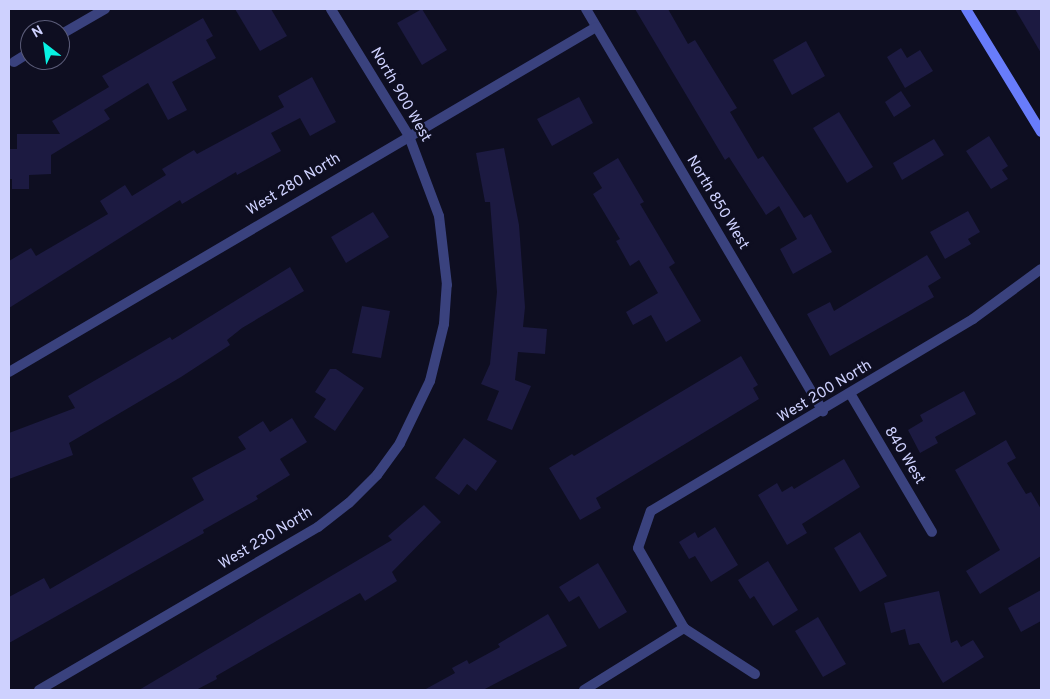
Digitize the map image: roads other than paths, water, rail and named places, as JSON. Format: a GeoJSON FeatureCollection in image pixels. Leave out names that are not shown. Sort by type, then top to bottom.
{"type":"FeatureCollection","features":[{"type":"Feature","properties":{"kind":"street"},"geometry":{"type":"LineString","coordinates":[[70,29],[105,9]]}},
{"type":"Feature","properties":{"kind":"street","name":"North 900 West"},"geometry":{"type":"LineString","coordinates":[[331,9],[409,136],[427,178],[444,245],[447,284],[440,348]]}},
{"type":"Feature","properties":{"kind":"street","name":"North 850 West"},"geometry":{"type":"LineString","coordinates":[[586,9],[823,411]]}},
{"type":"Feature","properties":{"kind":"street"},"geometry":{"type":"LineString","coordinates":[[966,9],[1041,132]]}},
{"type":"Feature","properties":{"kind":"street","name":"West 280 North"},"geometry":{"type":"LineString","coordinates":[[9,372],[596,27]]}},
{"type":"Feature","properties":{"kind":"street"},"geometry":{"type":"LineString","coordinates":[[14,62],[20,58]]}},
{"type":"Feature","properties":{"kind":"street","name":"West 200 North"},"geometry":{"type":"LineString","coordinates":[[684,628],[638,548],[651,511],[851,395],[973,319],[1041,269]]}},
{"type":"Feature","properties":{"kind":"street","name":"West 230 North"},"geometry":{"type":"LineString","coordinates":[[39,690],[318,527],[349,503],[377,474],[405,435],[430,381],[440,348]]}},
{"type":"Feature","properties":{"kind":"street","name":"840 West"},"geometry":{"type":"LineString","coordinates":[[851,395],[932,532]]}},
{"type":"Feature","properties":{"kind":"street"},"geometry":{"type":"LineString","coordinates":[[584,690],[684,628],[756,674]]}}]}
